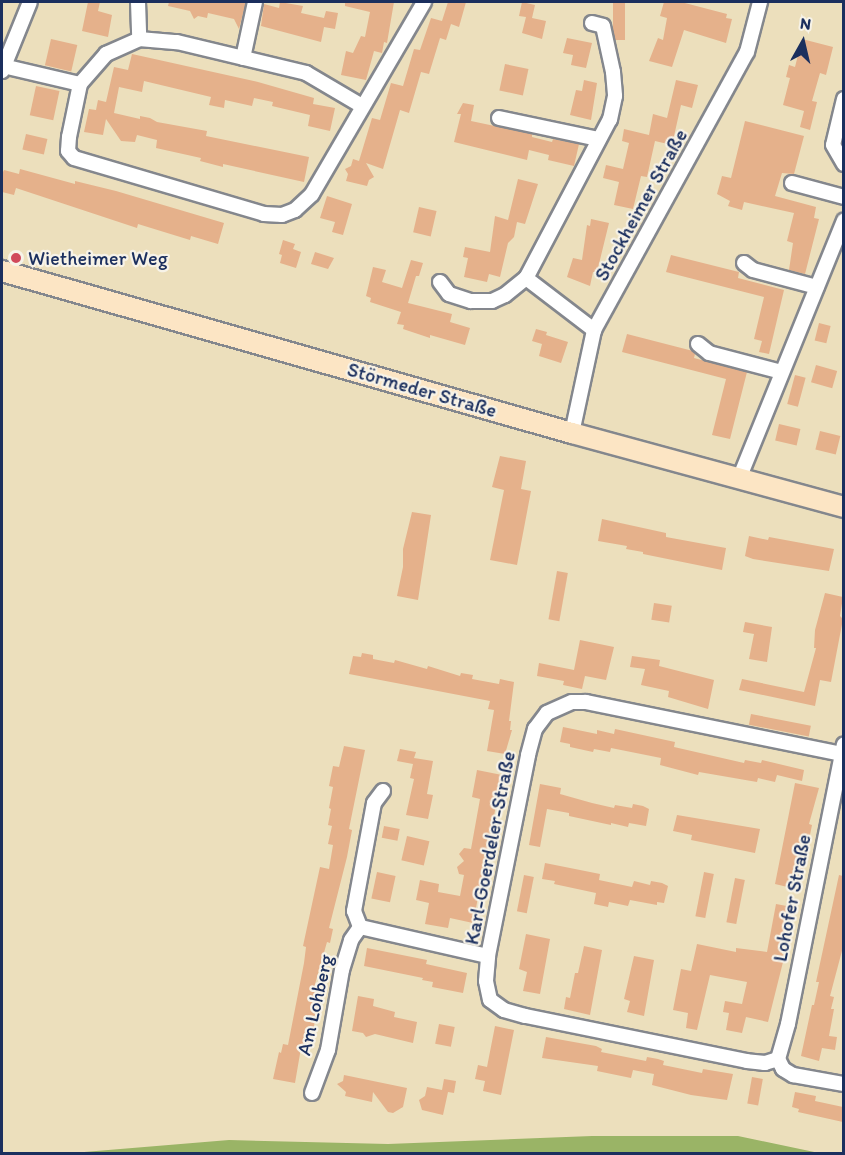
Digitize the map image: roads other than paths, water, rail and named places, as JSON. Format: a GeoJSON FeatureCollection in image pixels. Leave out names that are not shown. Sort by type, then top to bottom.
{"type":"FeatureCollection","features":[{"type":"Feature","properties":{"kind":"main road","name":"Störmeder Straße"},"geometry":{"type":"LineString","coordinates":[[2,271],[572,433],[843,507]]}},
{"type":"Feature","properties":{"kind":"street"},"geometry":{"type":"LineString","coordinates":[[30,2],[2,69],[80,84]]}},
{"type":"Feature","properties":{"kind":"street"},"geometry":{"type":"LineString","coordinates":[[138,2],[139,39]]}},
{"type":"Feature","properties":{"kind":"street"},"geometry":{"type":"LineString","coordinates":[[243,58],[255,2]]}},
{"type":"Feature","properties":{"kind":"street"},"geometry":{"type":"LineString","coordinates":[[362,106],[306,73],[177,42],[139,39],[106,54],[80,84],[68,152],[74,158],[273,216],[295,210],[312,194],[424,2]]}},
{"type":"Feature","properties":{"kind":"street","name":"Stockheimer Straße"},"geometry":{"type":"LineString","coordinates":[[572,433],[594,330],[747,52],[760,2]]}},
{"type":"Feature","properties":{"kind":"street"},"geometry":{"type":"LineString","coordinates":[[440,282],[449,294],[471,300],[492,301],[505,295],[526,278],[610,118],[615,96],[613,72],[603,26],[592,23]]}},
{"type":"Feature","properties":{"kind":"street"},"geometry":{"type":"LineString","coordinates":[[843,99],[832,145],[843,164]]}},
{"type":"Feature","properties":{"kind":"street"},"geometry":{"type":"LineString","coordinates":[[499,118],[599,139]]}},
{"type":"Feature","properties":{"kind":"street"},"geometry":{"type":"LineString","coordinates":[[792,183],[843,196]]}},
{"type":"Feature","properties":{"kind":"street"},"geometry":{"type":"LineString","coordinates":[[739,479],[843,221]]}},
{"type":"Feature","properties":{"kind":"street"},"geometry":{"type":"LineString","coordinates":[[744,263],[753,270],[817,287]]}},
{"type":"Feature","properties":{"kind":"street"},"geometry":{"type":"LineString","coordinates":[[526,278],[594,330]]}},
{"type":"Feature","properties":{"kind":"street"},"geometry":{"type":"LineString","coordinates":[[698,344],[709,353],[782,372]]}},
{"type":"Feature","properties":{"kind":"street","name":"Karl-Goerdeler-Straße"},"geometry":{"type":"LineString","coordinates":[[778,1059],[765,1063],[747,1061],[504,1010],[490,1000],[486,981],[488,957],[528,755],[535,729],[553,710],[572,702],[586,702],[843,749]]}},
{"type":"Feature","properties":{"kind":"street","name":"Lohofer Straße"},"geometry":{"type":"LineString","coordinates":[[778,1059],[788,1024],[843,749]]}},
{"type":"Feature","properties":{"kind":"street"},"geometry":{"type":"LineString","coordinates":[[383,790],[374,803],[354,911],[360,927],[488,957]]}},
{"type":"Feature","properties":{"kind":"street","name":"Am Lohberg"},"geometry":{"type":"LineString","coordinates":[[312,1093],[328,1050],[342,970],[351,940],[360,927]]}},
{"type":"Feature","properties":{"kind":"street"},"geometry":{"type":"LineString","coordinates":[[778,1059],[783,1069],[793,1075],[843,1084]]}},
{"type":"Feature","properties":{"kind":"place","name":"Wietheimer Weg"},"geometry":{"type":"Point","coordinates":[16,258]}}]}
